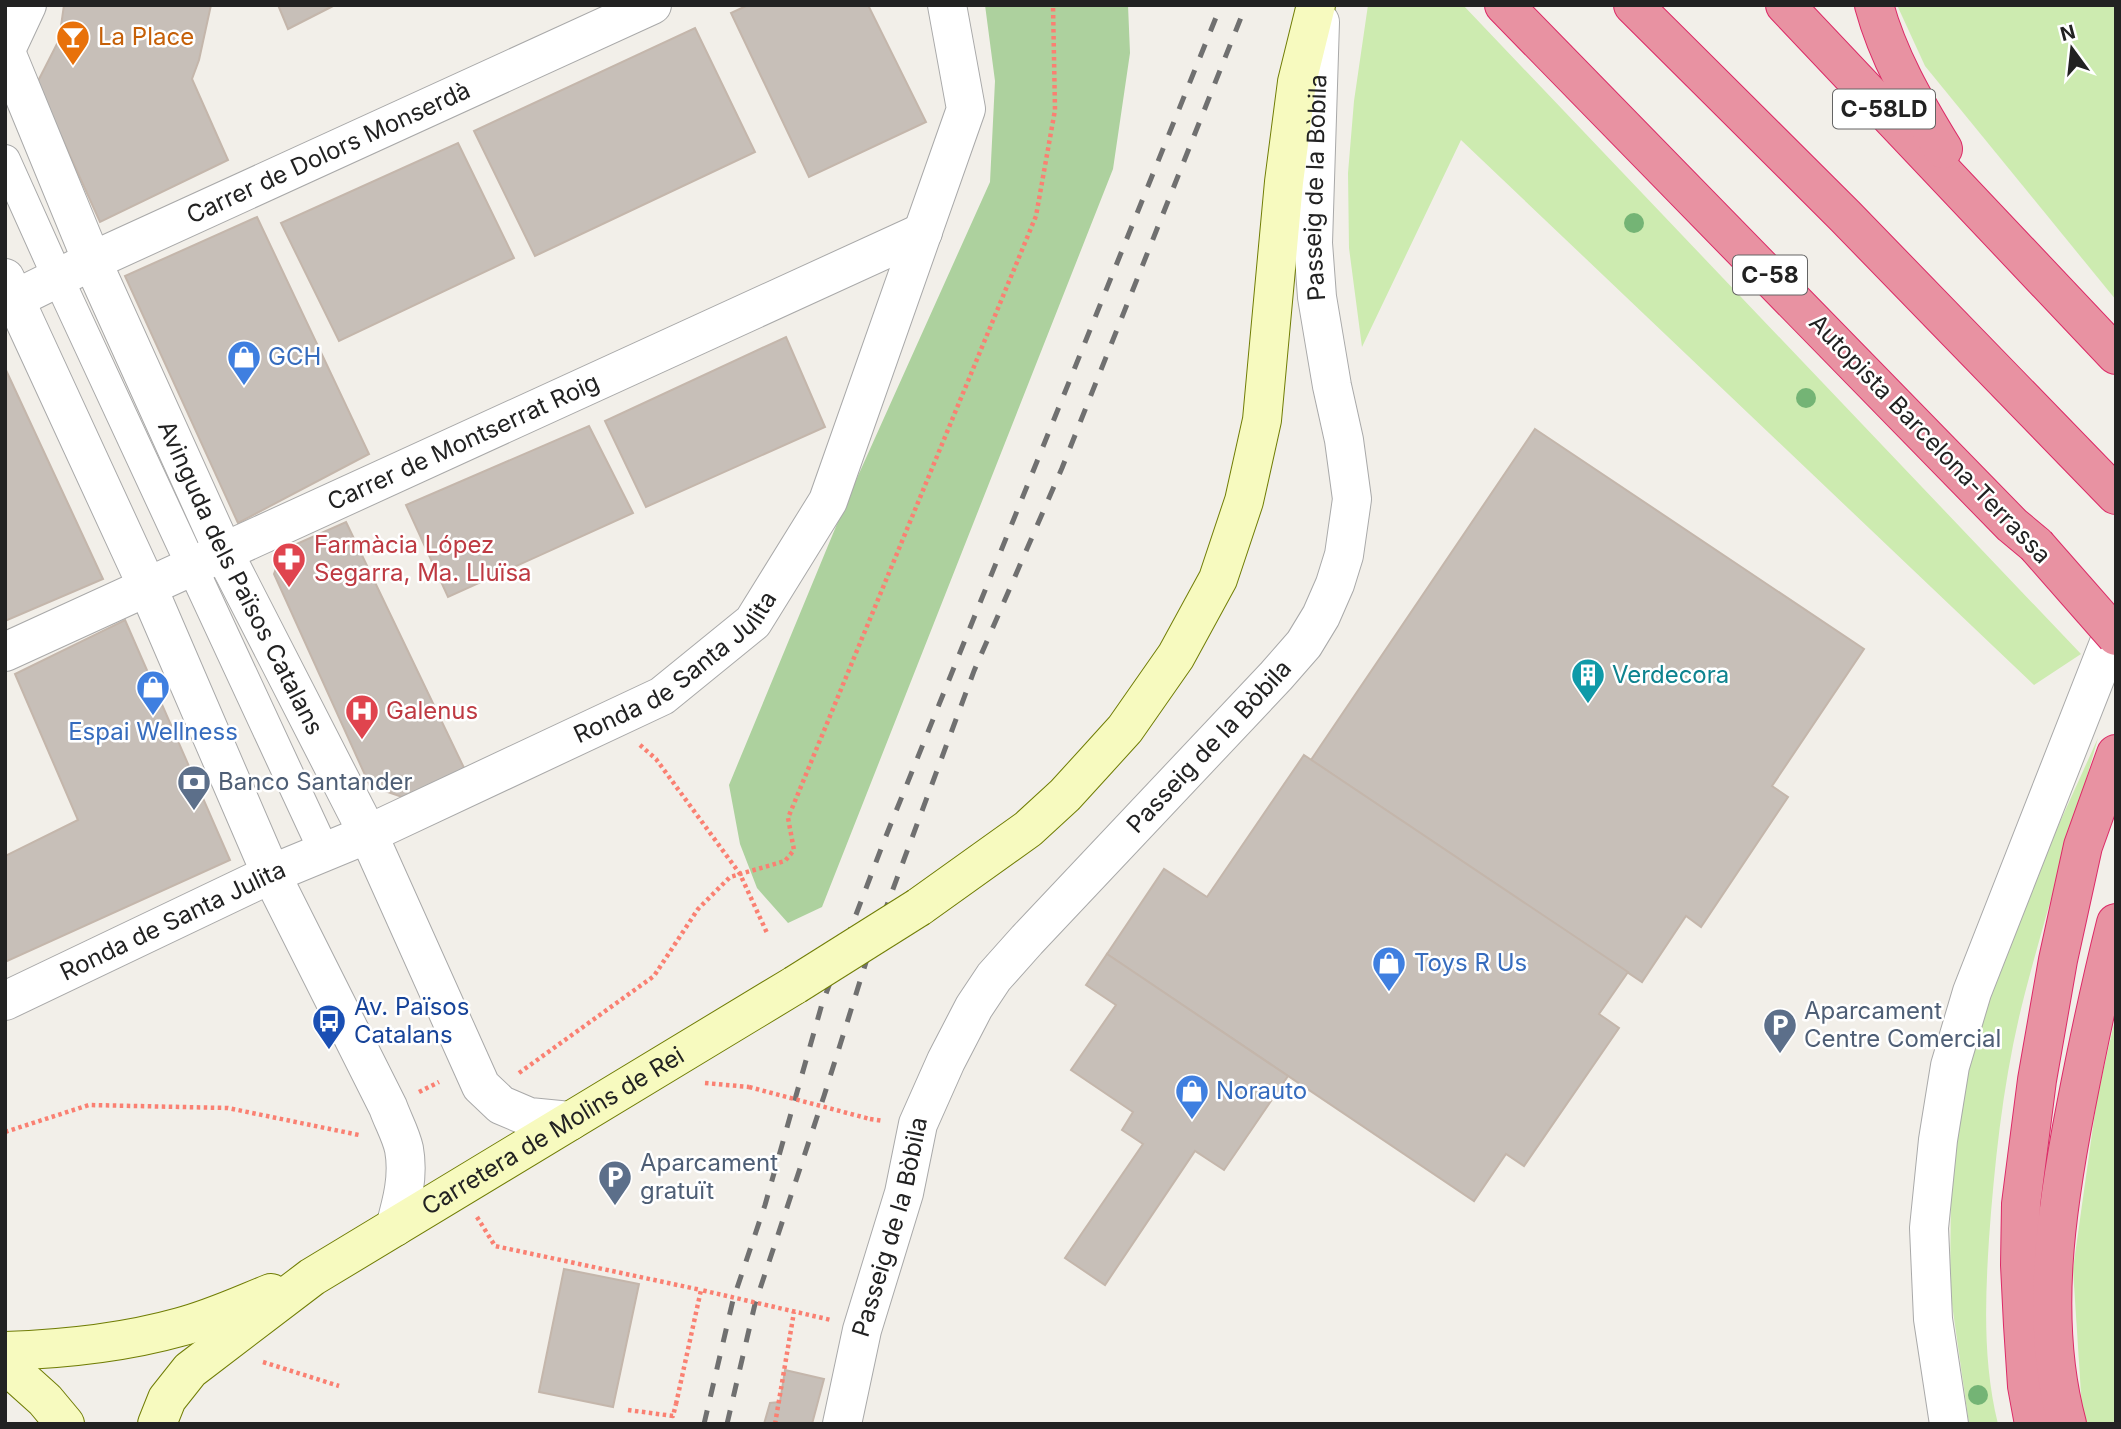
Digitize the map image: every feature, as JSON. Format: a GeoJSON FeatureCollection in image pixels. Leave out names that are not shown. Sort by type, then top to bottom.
{"type":"FeatureCollection","features":[{"type":"Feature","properties":{"kind":"highway","name":"Autopista Barcelona-Terrassa"},"geometry":{"type":"LineString","coordinates":[[1504,5],[2012,525],[2036,545],[2116,636]]}},
{"type":"Feature","properties":{"kind":"highway"},"geometry":{"type":"LineString","coordinates":[[1633,5],[1844,216],[2106,485]]}},
{"type":"Feature","properties":{"kind":"highway","name":"C-58LD"},"geometry":{"type":"LineString","coordinates":[[1785,5],[2116,355]]}},
{"type":"Feature","properties":{"kind":"highway"},"geometry":{"type":"LineString","coordinates":[[1874,5],[1891,54],[1914,101],[1982,213]]}},
{"type":"Feature","properties":{"kind":"highway"},"geometry":{"type":"LineString","coordinates":[[2034,1424],[2027,1386],[2022,1325],[2021,1204],[2037,1080],[2058,960],[2083,846],[2116,754]]}},
{"type":"Feature","properties":{"kind":"highway"},"geometry":{"type":"LineString","coordinates":[[2067,1424],[2053,1343],[2054,1266],[2060,1194],[2093,1018],[2116,923]]}},
{"type":"Feature","properties":{"kind":"main road","name":"Carretera de Molins de Rei"},"geometry":{"type":"LineString","coordinates":[[312,1277],[919,907],[1028,829],[1065,795],[1125,729],[1176,656],[1218,579],[1244,501],[1262,420],[1297,82],[1318,5]]}},
{"type":"Feature","properties":{"kind":"main road"},"geometry":{"type":"LineString","coordinates":[[5,1350],[111,1342],[182,1327],[312,1277]]}},
{"type":"Feature","properties":{"kind":"main road"},"geometry":{"type":"LineString","coordinates":[[157,1424],[167,1399],[190,1370],[312,1277]]}},
{"type":"Feature","properties":{"kind":"main road"},"geometry":{"type":"LineString","coordinates":[[5,1364],[46,1400],[65,1424]]}},
{"type":"Feature","properties":{"kind":"street","name":"Carrer de Dolors Monserdà"},"geometry":{"type":"LineString","coordinates":[[8,294],[58,278],[652,5]]}},
{"type":"Feature","properties":{"kind":"street","name":"Ronda de Santa Julita"},"geometry":{"type":"LineString","coordinates":[[5,1001],[271,874],[368,834],[662,696],[753,622],[828,501],[966,109],[947,5]]}},
{"type":"Feature","properties":{"kind":"street","name":"Passeig de la Bòbila"},"geometry":{"type":"LineString","coordinates":[[842,1424],[862,1330],[904,1193],[918,1125],[968,1018],[994,977],[1304,645],[1335,584],[1344,555],[1352,499],[1344,440],[1317,297],[1313,243],[1313,192],[1318,145],[1318,5]]}},
{"type":"Feature","properties":{"kind":"street","name":"Avinguda dels Països Catalans"},"geometry":{"type":"LineString","coordinates":[[12,35],[92,261],[324,851]]}},
{"type":"Feature","properties":{"kind":"street","name":"Avinguda dels Països Catalans"},"geometry":{"type":"LineString","coordinates":[[5,160],[58,278],[207,558],[368,834],[481,1086],[501,1105],[529,1117],[570,1121]]}},
{"type":"Feature","properties":{"kind":"street","name":"Carrer de Montserrat Roig"},"geometry":{"type":"LineString","coordinates":[[5,652],[923,232]]}},
{"type":"Feature","properties":{"kind":"street"},"geometry":{"type":"LineString","coordinates":[[8,294],[147,586],[271,874],[388,1107],[404,1148],[406,1175],[403,1200],[395,1227]]}},
{"type":"Feature","properties":{"kind":"street"},"geometry":{"type":"LineString","coordinates":[[1949,1424],[1933,1319],[1929,1228],[1938,1140],[1950,1066],[1972,992],[2116,625]]}},
{"type":"Feature","properties":{"kind":"path"},"geometry":{"type":"LineString","coordinates":[[472,1066],[515,1076],[654,976],[698,908],[730,877],[785,861],[794,850],[788,818],[1036,216],[1055,110],[1053,5]]}},
{"type":"Feature","properties":{"kind":"path"},"geometry":{"type":"LineString","coordinates":[[610,720],[656,759],[740,874],[766,933]]}},
{"type":"Feature","properties":{"kind":"path"},"geometry":{"type":"LineString","coordinates":[[748,1087],[870,1119]]}},
{"type":"Feature","properties":{"kind":"path"},"geometry":{"type":"LineString","coordinates":[[5,1132],[89,1105],[228,1108],[359,1135],[388,1107]]}},
{"type":"Feature","properties":{"kind":"path"},"geometry":{"type":"LineString","coordinates":[[474,1213],[495,1246],[831,1320]]}},
{"type":"Feature","properties":{"kind":"path"},"geometry":{"type":"LineString","coordinates":[[628,1410],[673,1416],[701,1290]]}},
{"type":"Feature","properties":{"kind":"path"},"geometry":{"type":"LineString","coordinates":[[775,1424],[794,1312]]}},
{"type":"Feature","properties":{"kind":"path"},"geometry":{"type":"LineString","coordinates":[[255,1360],[339,1386]]}},
{"type":"Feature","properties":{"kind":"green space"},"geometry":{"type":"Polygon","coordinates":[[[985,5],[1128,5],[1130,53],[1113,169],[822,907],[788,923],[757,888],[740,844],[729,785],[844,507],[990,182],[995,81],[985,5]]]}},
{"type":"Feature","properties":{"kind":"green space"},"geometry":{"type":"Polygon","coordinates":[[[1368,5],[1463,5],[2081,654],[2034,685],[1461,140],[1362,347],[1349,248],[1348,173],[1354,101],[1368,5]]]}},
{"type":"Feature","properties":{"kind":"green space"},"geometry":{"type":"Polygon","coordinates":[[[1897,5],[2116,5],[2116,300],[1925,66],[1897,5]]]}},
{"type":"Feature","properties":{"kind":"green space"},"geometry":{"type":"Polygon","coordinates":[[[2098,738],[2025,993],[2001,1115],[1991,1208],[1986,1309],[1990,1378],[1998,1424],[1969,1424],[1950,1290],[1951,1186],[1957,1127],[1972,1039],[1997,961],[2098,738]]]}},
{"type":"Feature","properties":{"kind":"green space"},"geometry":{"type":"Polygon","coordinates":[[[2116,1015],[2116,1424],[2086,1424],[2082,1409],[2073,1269],[2097,1098],[2116,1015]]]}},
{"type":"Feature","properties":{"kind":"building"},"geometry":{"type":"Polygon","coordinates":[[[64,5],[211,5],[192,79],[228,160],[100,222],[37,83],[59,40],[64,5]]]}},
{"type":"Feature","properties":{"kind":"building"},"geometry":{"type":"Polygon","coordinates":[[[278,5],[335,5],[288,29],[278,5]]]}},
{"type":"Feature","properties":{"kind":"building"},"geometry":{"type":"Polygon","coordinates":[[[748,5],[868,5],[926,122],[809,177],[731,13],[748,5]]]}},
{"type":"Feature","properties":{"kind":"building"},"geometry":{"type":"Polygon","coordinates":[[[695,28],[755,152],[535,256],[474,131],[695,28]]]}},
{"type":"Feature","properties":{"kind":"building"},"geometry":{"type":"Polygon","coordinates":[[[458,143],[514,258],[339,341],[281,223],[458,143]]]}},
{"type":"Feature","properties":{"kind":"building"},"geometry":{"type":"Polygon","coordinates":[[[257,217],[369,454],[238,523],[125,276],[257,217]]]}},
{"type":"Feature","properties":{"kind":"building"},"geometry":{"type":"Polygon","coordinates":[[[786,337],[825,427],[646,507],[605,421],[786,337]]]}},
{"type":"Feature","properties":{"kind":"building"},"geometry":{"type":"Polygon","coordinates":[[[5,368],[103,579],[5,621],[5,368]]]}},
{"type":"Feature","properties":{"kind":"building"},"geometry":{"type":"Polygon","coordinates":[[[589,426],[633,513],[448,597],[406,505],[589,426]]]}},
{"type":"Feature","properties":{"kind":"building","name":"Verdecora"},"geometry":{"type":"Polygon","coordinates":[[[1535,429],[1864,649],[1772,786],[1788,797],[1701,927],[1686,916],[1642,982],[1311,760],[1535,429]]]}},
{"type":"Feature","properties":{"kind":"building"},"geometry":{"type":"Polygon","coordinates":[[[346,522],[465,770],[402,797],[370,786],[274,574],[283,550],[346,522]]]}},
{"type":"Feature","properties":{"kind":"building"},"geometry":{"type":"Polygon","coordinates":[[[125,620],[230,860],[5,962],[5,856],[78,820],[15,674],[125,620]]]}},
{"type":"Feature","properties":{"kind":"building","name":"Toys R Us"},"geometry":{"type":"Polygon","coordinates":[[[1304,755],[1628,972],[1599,1014],[1619,1028],[1524,1166],[1506,1154],[1474,1201],[1107,954],[1164,869],[1207,897],[1304,755]]]}},
{"type":"Feature","properties":{"kind":"building","name":"Norauto"},"geometry":{"type":"Polygon","coordinates":[[[1107,954],[1288,1076],[1224,1170],[1195,1151],[1105,1285],[1065,1258],[1143,1144],[1122,1130],[1133,1112],[1071,1070],[1116,1005],[1086,985],[1107,954]]]}},
{"type":"Feature","properties":{"kind":"building"},"geometry":{"type":"Polygon","coordinates":[[[564,1269],[639,1284],[613,1407],[539,1392],[564,1269]]]}},
{"type":"Feature","properties":{"kind":"building"},"geometry":{"type":"Polygon","coordinates":[[[785,1370],[824,1379],[812,1424],[764,1424],[770,1403],[780,1402],[785,1370]]]}},
{"type":"Feature","properties":{"kind":"railway"},"geometry":{"type":"LineString","coordinates":[[704,1424],[733,1300],[765,1205],[822,1004],[884,841],[1221,5]]}},
{"type":"Feature","properties":{"kind":"railway"},"geometry":{"type":"LineString","coordinates":[[727,1424],[755,1304],[867,959],[974,671],[1062,468],[1246,5]]}},
{"type":"Feature","properties":{"kind":"place","name":"La Place"},"geometry":{"type":"Point","coordinates":[73,67]}},
{"type":"Feature","properties":{"kind":"place","name":"GCH"},"geometry":{"type":"Point","coordinates":[244,387]}},
{"type":"Feature","properties":{"kind":"place","name":"Farmàcia López Segarra, Ma. Lluïsa"},"geometry":{"type":"Point","coordinates":[289,589]}},
{"type":"Feature","properties":{"kind":"place","name":"Verdecora"},"geometry":{"type":"Point","coordinates":[1588,705]}},
{"type":"Feature","properties":{"kind":"place","name":"Espai Wellness"},"geometry":{"type":"Point","coordinates":[153,717]}},
{"type":"Feature","properties":{"kind":"place","name":"Galenus"},"geometry":{"type":"Point","coordinates":[362,741]}},
{"type":"Feature","properties":{"kind":"place","name":"Banco Santander"},"geometry":{"type":"Point","coordinates":[194,812]}},
{"type":"Feature","properties":{"kind":"place","name":"Toys R Us"},"geometry":{"type":"Point","coordinates":[1389,993]}},
{"type":"Feature","properties":{"kind":"place","name":"Av. Països Catalans"},"geometry":{"type":"Point","coordinates":[329,1051]}},
{"type":"Feature","properties":{"kind":"place","name":"Aparcament Centre Comercial"},"geometry":{"type":"Point","coordinates":[1780,1055]}},
{"type":"Feature","properties":{"kind":"place","name":"Norauto"},"geometry":{"type":"Point","coordinates":[1192,1121]}},
{"type":"Feature","properties":{"kind":"place","name":"Aparcament gratuït"},"geometry":{"type":"Point","coordinates":[615,1207]}}]}
